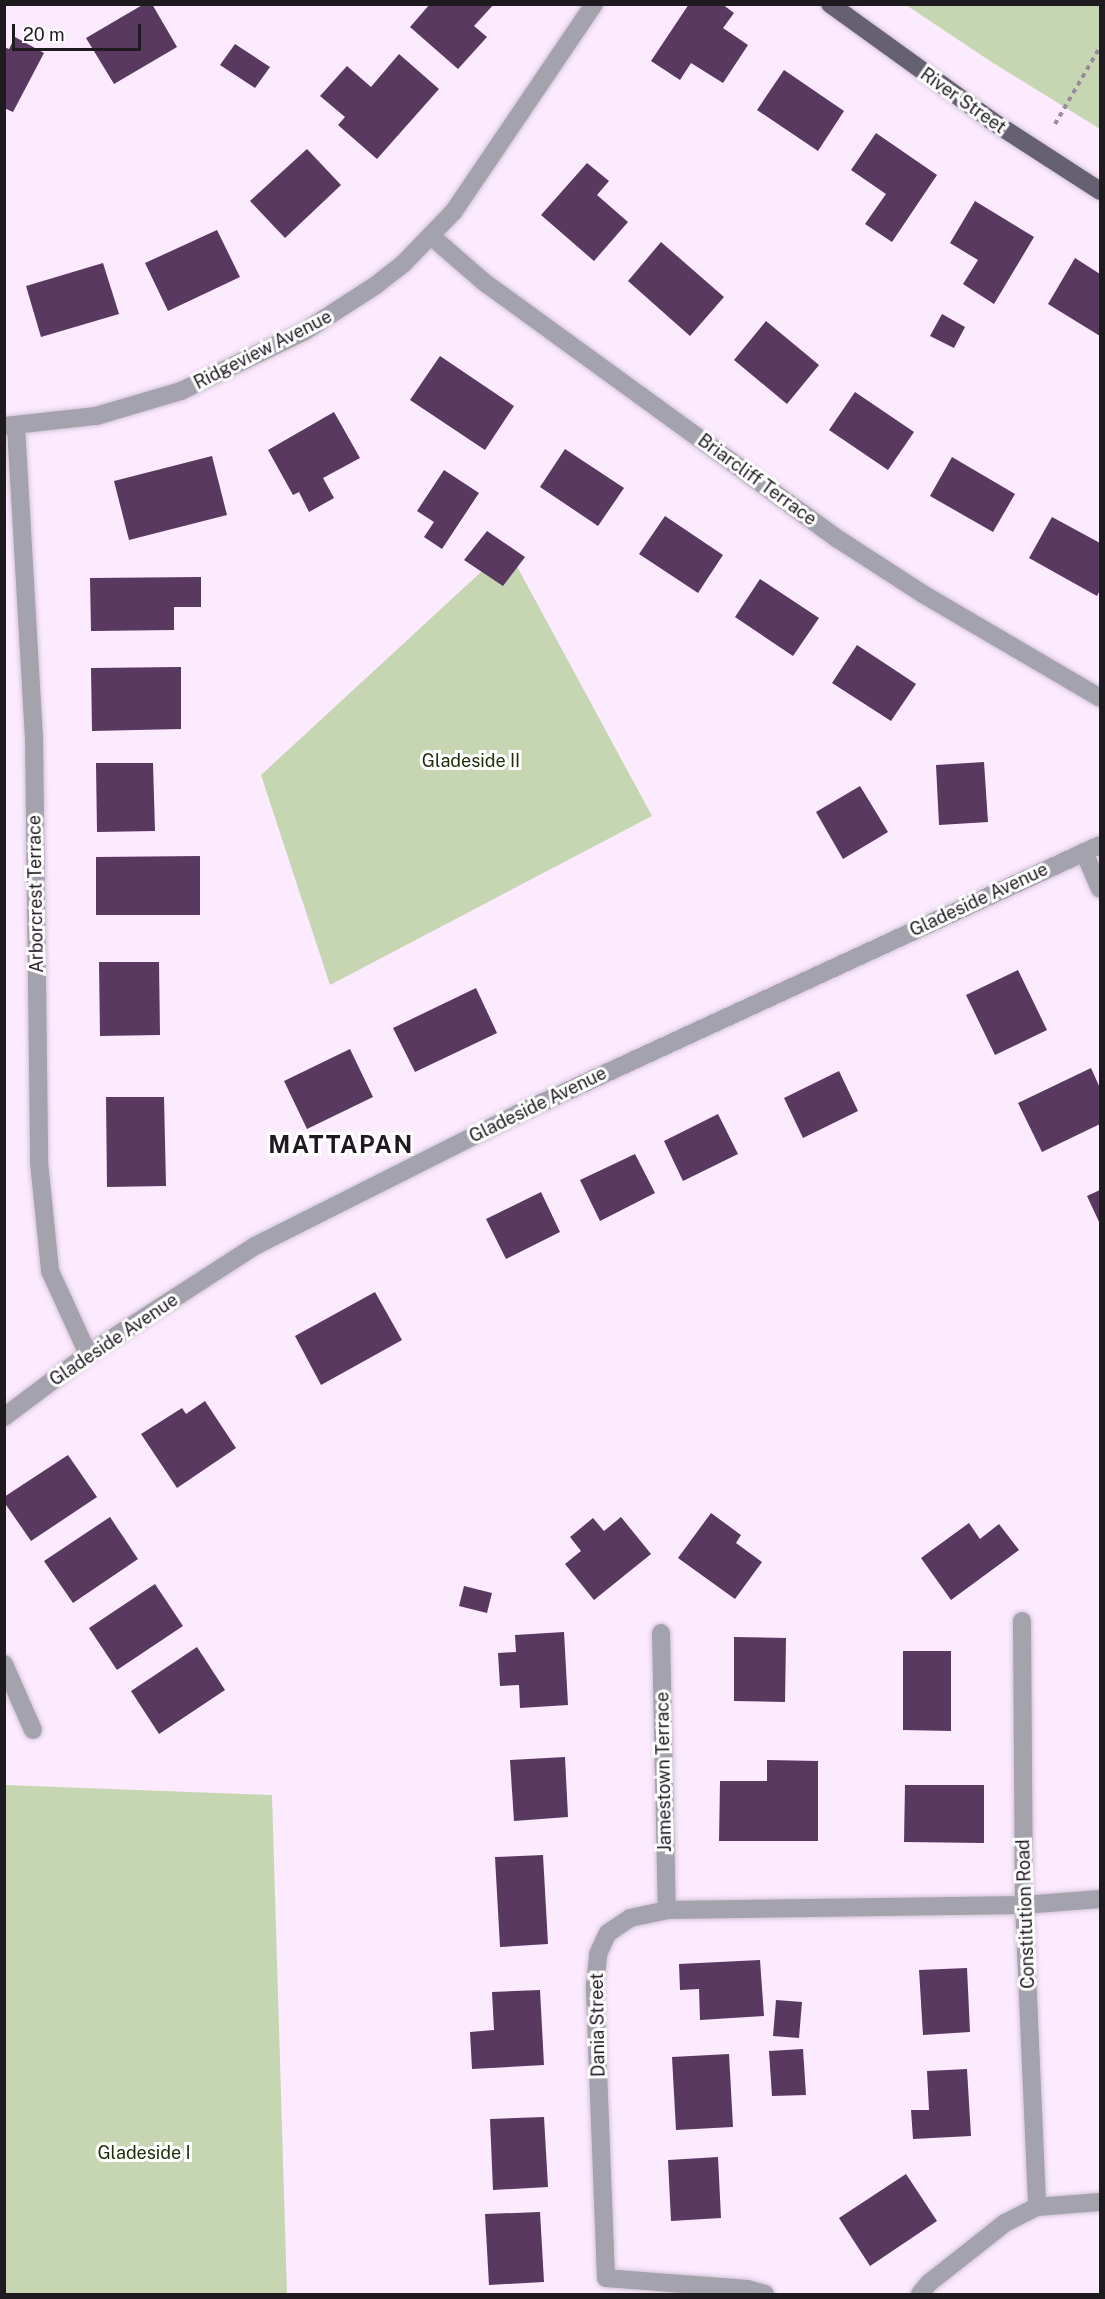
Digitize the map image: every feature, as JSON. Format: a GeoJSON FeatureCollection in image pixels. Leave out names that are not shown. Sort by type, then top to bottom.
{"type":"FeatureCollection","features":[{"type":"Feature","properties":{"kind":"main road","name":"River Street"},"geometry":{"type":"LineString","coordinates":[[830,4],[935,82],[1038,153],[1101,191]]}},
{"type":"Feature","properties":{"kind":"street","name":"Ridgeview Avenue"},"geometry":{"type":"LineString","coordinates":[[10,426],[96,416],[181,391],[305,332],[341,310],[404,263],[431,236],[475,183],[594,4]]}},
{"type":"Feature","properties":{"kind":"street","name":"Briarcliff Terrace"},"geometry":{"type":"LineString","coordinates":[[431,236],[484,282],[838,539],[923,594],[1101,698]]}},
{"type":"Feature","properties":{"kind":"street","name":"Arborcrest Terrace"},"geometry":{"type":"LineString","coordinates":[[10,426],[34,736],[39,1162],[50,1271],[88,1354]]}},
{"type":"Feature","properties":{"kind":"street","name":"Gladeside Avenue"},"geometry":{"type":"LineString","coordinates":[[4,1417],[88,1354],[255,1246],[482,1132],[1092,848]]}},
{"type":"Feature","properties":{"kind":"street"},"geometry":{"type":"LineString","coordinates":[[1092,848],[1101,889]]}},
{"type":"Feature","properties":{"kind":"street","name":"Constitution Road"},"geometry":{"type":"LineString","coordinates":[[1022,1621],[1024,1905],[1037,2207]]}},
{"type":"Feature","properties":{"kind":"street","name":"Jamestown Terrace"},"geometry":{"type":"LineString","coordinates":[[661,1633],[667,1910]]}},
{"type":"Feature","properties":{"kind":"street"},"geometry":{"type":"LineString","coordinates":[[4,1664],[33,1730]]}},
{"type":"Feature","properties":{"kind":"street","name":"Dania Street"},"geometry":{"type":"LineString","coordinates":[[765,2295],[748,2289],[606,2286],[596,1985],[597,1954],[608,1933],[630,1918],[667,1910],[1024,1905],[1101,1899]]}},
{"type":"Feature","properties":{"kind":"street"},"geometry":{"type":"LineString","coordinates":[[920,2295],[929,2283],[1005,2223],[1037,2207],[1101,2202]]}},
{"type":"Feature","properties":{"kind":"path"},"geometry":{"type":"LineString","coordinates":[[1038,153],[1101,47]]}},
{"type":"Feature","properties":{"kind":"green space"},"geometry":{"type":"Polygon","coordinates":[[[906,5],[1100,5],[1100,129],[990,61],[906,5]]]}},
{"type":"Feature","properties":{"kind":"green space","name":"Gladeside II"},"geometry":{"type":"Polygon","coordinates":[[[507,548],[652,816],[330,985],[261,775],[507,548]]]}},
{"type":"Feature","properties":{"kind":"green space","name":"Gladeside I"},"geometry":{"type":"Polygon","coordinates":[[[5,1785],[272,1795],[287,2294],[5,2294],[5,1785]]]}},
{"type":"Feature","properties":{"kind":"building"},"geometry":{"type":"Polygon","coordinates":[[[144,4],[152,4],[177,47],[114,84],[86,38],[144,4]]]}},
{"type":"Feature","properties":{"kind":"building"},"geometry":{"type":"Polygon","coordinates":[[[430,4],[494,4],[474,26],[487,37],[458,69],[410,27],[430,4]]]}},
{"type":"Feature","properties":{"kind":"building"},"geometry":{"type":"Polygon","coordinates":[[[689,4],[722,4],[734,13],[723,28],[748,45],[723,83],[691,63],[680,80],[651,61],[689,4]]]}},
{"type":"Feature","properties":{"kind":"building"},"geometry":{"type":"Polygon","coordinates":[[[15,37],[44,53],[13,112],[4,108],[4,47],[9,49],[15,37]]]}},
{"type":"Feature","properties":{"kind":"building"},"geometry":{"type":"Polygon","coordinates":[[[235,44],[270,67],[255,88],[220,65],[235,44]]]}},
{"type":"Feature","properties":{"kind":"building"},"geometry":{"type":"Polygon","coordinates":[[[399,54],[439,89],[377,159],[338,125],[345,117],[320,96],[347,66],[371,87],[399,54]]]}},
{"type":"Feature","properties":{"kind":"building"},"geometry":{"type":"Polygon","coordinates":[[[784,70],[844,111],[818,151],[757,110],[784,70]]]}},
{"type":"Feature","properties":{"kind":"building"},"geometry":{"type":"Polygon","coordinates":[[[876,133],[937,175],[892,242],[865,224],[886,194],[851,170],[876,133]]]}},
{"type":"Feature","properties":{"kind":"building"},"geometry":{"type":"Polygon","coordinates":[[[307,149],[341,185],[285,238],[250,201],[307,149]]]}},
{"type":"Feature","properties":{"kind":"building"},"geometry":{"type":"Polygon","coordinates":[[[587,163],[609,181],[597,195],[628,222],[594,261],[541,215],[587,163]]]}},
{"type":"Feature","properties":{"kind":"building"},"geometry":{"type":"Polygon","coordinates":[[[975,201],[1034,237],[994,304],[963,284],[978,260],[950,243],[975,201]]]}},
{"type":"Feature","properties":{"kind":"building"},"geometry":{"type":"Polygon","coordinates":[[[217,230],[240,277],[168,311],[145,263],[217,230]]]}},
{"type":"Feature","properties":{"kind":"building"},"geometry":{"type":"Polygon","coordinates":[[[661,242],[724,297],[690,336],[628,281],[661,242]]]}},
{"type":"Feature","properties":{"kind":"building"},"geometry":{"type":"Polygon","coordinates":[[[1075,258],[1100,274],[1100,336],[1048,304],[1075,258]]]}},
{"type":"Feature","properties":{"kind":"building"},"geometry":{"type":"Polygon","coordinates":[[[103,263],[119,314],[41,337],[26,286],[103,263]]]}},
{"type":"Feature","properties":{"kind":"building"},"geometry":{"type":"Polygon","coordinates":[[[942,314],[965,327],[954,348],[930,336],[942,314]]]}},
{"type":"Feature","properties":{"kind":"building"},"geometry":{"type":"Polygon","coordinates":[[[766,321],[819,365],[787,404],[734,360],[766,321]]]}},
{"type":"Feature","properties":{"kind":"building"},"geometry":{"type":"Polygon","coordinates":[[[440,356],[514,406],[485,450],[410,400],[440,356]]]}},
{"type":"Feature","properties":{"kind":"building"},"geometry":{"type":"Polygon","coordinates":[[[855,392],[914,432],[888,470],[829,430],[855,392]]]}},
{"type":"Feature","properties":{"kind":"building"},"geometry":{"type":"Polygon","coordinates":[[[334,412],[360,458],[323,478],[334,498],[309,512],[299,492],[293,495],[268,450],[334,412]]]}},
{"type":"Feature","properties":{"kind":"building"},"geometry":{"type":"Polygon","coordinates":[[[565,449],[624,488],[598,526],[540,487],[565,449]]]}},
{"type":"Feature","properties":{"kind":"building"},"geometry":{"type":"Polygon","coordinates":[[[212,456],[227,515],[129,540],[114,481],[212,456]]]}},
{"type":"Feature","properties":{"kind":"building"},"geometry":{"type":"Polygon","coordinates":[[[952,457],[1015,494],[993,532],[930,496],[952,457]]]}},
{"type":"Feature","properties":{"kind":"building"},"geometry":{"type":"Polygon","coordinates":[[[444,470],[479,493],[442,549],[424,537],[434,522],[417,511],[444,470]]]}},
{"type":"Feature","properties":{"kind":"building"},"geometry":{"type":"Polygon","coordinates":[[[665,516],[723,555],[698,593],[639,554],[665,516]]]}},
{"type":"Feature","properties":{"kind":"building"},"geometry":{"type":"Polygon","coordinates":[[[1052,517],[1100,543],[1100,590],[1097,596],[1029,558],[1052,517]]]}},
{"type":"Feature","properties":{"kind":"building"},"geometry":{"type":"Polygon","coordinates":[[[487,531],[525,557],[503,586],[464,560],[487,531]]]}},
{"type":"Feature","properties":{"kind":"building"},"geometry":{"type":"Polygon","coordinates":[[[201,577],[201,607],[174,607],[174,630],[91,631],[90,578],[201,577]]]}},
{"type":"Feature","properties":{"kind":"building"},"geometry":{"type":"Polygon","coordinates":[[[760,579],[819,618],[793,656],[735,617],[760,579]]]}},
{"type":"Feature","properties":{"kind":"building"},"geometry":{"type":"Polygon","coordinates":[[[857,645],[916,684],[891,721],[832,683],[857,645]]]}},
{"type":"Feature","properties":{"kind":"building"},"geometry":{"type":"Polygon","coordinates":[[[181,667],[181,729],[92,731],[91,668],[181,667]]]}},
{"type":"Feature","properties":{"kind":"building"},"geometry":{"type":"Polygon","coordinates":[[[984,762],[988,822],[939,825],[936,765],[984,762]]]}},
{"type":"Feature","properties":{"kind":"building"},"geometry":{"type":"Polygon","coordinates":[[[96,763],[153,763],[155,831],[97,832],[96,763]]]}},
{"type":"Feature","properties":{"kind":"building"},"geometry":{"type":"Polygon","coordinates":[[[860,786],[888,832],[843,859],[816,812],[860,786]]]}},
{"type":"Feature","properties":{"kind":"building"},"geometry":{"type":"Polygon","coordinates":[[[200,856],[200,915],[96,915],[96,857],[200,856]]]}},
{"type":"Feature","properties":{"kind":"building"},"geometry":{"type":"Polygon","coordinates":[[[99,962],[159,962],[160,1035],[100,1036],[99,962]]]}},
{"type":"Feature","properties":{"kind":"building"},"geometry":{"type":"Polygon","coordinates":[[[1018,970],[1047,1030],[995,1055],[966,995],[1018,970]]]}},
{"type":"Feature","properties":{"kind":"building"},"geometry":{"type":"Polygon","coordinates":[[[476,988],[497,1033],[415,1072],[393,1028],[476,988]]]}},
{"type":"Feature","properties":{"kind":"building"},"geometry":{"type":"Polygon","coordinates":[[[350,1049],[373,1097],[307,1129],[284,1081],[350,1049]]]}},
{"type":"Feature","properties":{"kind":"building"},"geometry":{"type":"Polygon","coordinates":[[[1091,1068],[1100,1088],[1100,1124],[1042,1152],[1018,1103],[1091,1068]]]}},
{"type":"Feature","properties":{"kind":"building"},"geometry":{"type":"Polygon","coordinates":[[[839,1071],[858,1111],[803,1138],[784,1098],[839,1071]]]}},
{"type":"Feature","properties":{"kind":"building"},"geometry":{"type":"Polygon","coordinates":[[[106,1097],[164,1097],[166,1186],[107,1187],[106,1097]]]}},
{"type":"Feature","properties":{"kind":"building"},"geometry":{"type":"Polygon","coordinates":[[[718,1114],[738,1154],[683,1181],[664,1141],[718,1114]]]}},
{"type":"Feature","properties":{"kind":"building"},"geometry":{"type":"Polygon","coordinates":[[[635,1154],[655,1193],[600,1221],[580,1180],[635,1154]]]}},
{"type":"Feature","properties":{"kind":"building"},"geometry":{"type":"Polygon","coordinates":[[[1100,1190],[1100,1224],[1087,1196],[1100,1190]]]}},
{"type":"Feature","properties":{"kind":"building"},"geometry":{"type":"Polygon","coordinates":[[[541,1192],[560,1232],[506,1259],[486,1219],[541,1192]]]}},
{"type":"Feature","properties":{"kind":"building"},"geometry":{"type":"Polygon","coordinates":[[[375,1292],[402,1340],[321,1385],[295,1336],[375,1292]]]}},
{"type":"Feature","properties":{"kind":"building"},"geometry":{"type":"Polygon","coordinates":[[[205,1401],[236,1448],[177,1488],[141,1434],[182,1408],[186,1414],[205,1401]]]}},
{"type":"Feature","properties":{"kind":"building"},"geometry":{"type":"Polygon","coordinates":[[[68,1455],[97,1497],[31,1541],[4,1502],[4,1497],[68,1455]]]}},
{"type":"Feature","properties":{"kind":"building"},"geometry":{"type":"Polygon","coordinates":[[[711,1513],[741,1535],[736,1543],[762,1562],[735,1599],[678,1558],[711,1513]]]}},
{"type":"Feature","properties":{"kind":"building"},"geometry":{"type":"Polygon","coordinates":[[[110,1517],[138,1559],[73,1603],[44,1561],[110,1517]]]}},
{"type":"Feature","properties":{"kind":"building"},"geometry":{"type":"Polygon","coordinates":[[[621,1517],[651,1554],[594,1600],[565,1564],[581,1551],[570,1537],[593,1518],[604,1531],[621,1517]]]}},
{"type":"Feature","properties":{"kind":"building"},"geometry":{"type":"Polygon","coordinates":[[[969,1523],[980,1539],[999,1524],[1019,1550],[951,1600],[921,1558],[969,1523]]]}},
{"type":"Feature","properties":{"kind":"building"},"geometry":{"type":"Polygon","coordinates":[[[155,1584],[183,1626],[117,1670],[89,1628],[155,1584]]]}},
{"type":"Feature","properties":{"kind":"building"},"geometry":{"type":"Polygon","coordinates":[[[464,1586],[492,1593],[487,1613],[459,1606],[464,1586]]]}},
{"type":"Feature","properties":{"kind":"building"},"geometry":{"type":"Polygon","coordinates":[[[564,1632],[568,1705],[520,1708],[519,1685],[500,1686],[498,1653],[516,1652],[515,1635],[564,1632]]]}},
{"type":"Feature","properties":{"kind":"building"},"geometry":{"type":"Polygon","coordinates":[[[734,1637],[786,1638],[785,1702],[734,1701],[734,1637]]]}},
{"type":"Feature","properties":{"kind":"building"},"geometry":{"type":"Polygon","coordinates":[[[197,1647],[225,1690],[159,1734],[131,1691],[197,1647]]]}},
{"type":"Feature","properties":{"kind":"building"},"geometry":{"type":"Polygon","coordinates":[[[903,1651],[951,1651],[951,1731],[903,1730],[903,1651]]]}},
{"type":"Feature","properties":{"kind":"building"},"geometry":{"type":"Polygon","coordinates":[[[565,1757],[568,1817],[514,1821],[510,1760],[565,1757]]]}},
{"type":"Feature","properties":{"kind":"building"},"geometry":{"type":"Polygon","coordinates":[[[767,1760],[818,1761],[818,1841],[719,1841],[720,1781],[767,1781],[767,1760]]]}},
{"type":"Feature","properties":{"kind":"building"},"geometry":{"type":"Polygon","coordinates":[[[905,1785],[984,1785],[984,1843],[904,1842],[905,1785]]]}},
{"type":"Feature","properties":{"kind":"building"},"geometry":{"type":"Polygon","coordinates":[[[543,1855],[548,1944],[500,1947],[495,1857],[543,1855]]]}},
{"type":"Feature","properties":{"kind":"building"},"geometry":{"type":"Polygon","coordinates":[[[760,1960],[764,2016],[700,2020],[699,1989],[680,1990],[679,1964],[760,1960]]]}},
{"type":"Feature","properties":{"kind":"building"},"geometry":{"type":"Polygon","coordinates":[[[967,1968],[970,2032],[923,2035],[919,1970],[967,1968]]]}},
{"type":"Feature","properties":{"kind":"building"},"geometry":{"type":"Polygon","coordinates":[[[540,1990],[544,2065],[472,2069],[470,2032],[494,2030],[492,1992],[540,1990]]]}},
{"type":"Feature","properties":{"kind":"building"},"geometry":{"type":"Polygon","coordinates":[[[776,2000],[802,2002],[799,2038],[773,2036],[776,2000]]]}},
{"type":"Feature","properties":{"kind":"building"},"geometry":{"type":"Polygon","coordinates":[[[803,2049],[806,2095],[772,2096],[769,2051],[803,2049]]]}},
{"type":"Feature","properties":{"kind":"building"},"geometry":{"type":"Polygon","coordinates":[[[729,2054],[733,2127],[676,2130],[672,2057],[729,2054]]]}},
{"type":"Feature","properties":{"kind":"building"},"geometry":{"type":"Polygon","coordinates":[[[967,2069],[971,2136],[913,2139],[911,2110],[929,2110],[927,2071],[967,2069]]]}},
{"type":"Feature","properties":{"kind":"building"},"geometry":{"type":"Polygon","coordinates":[[[544,2117],[548,2187],[493,2190],[490,2119],[544,2117]]]}},
{"type":"Feature","properties":{"kind":"building"},"geometry":{"type":"Polygon","coordinates":[[[718,2157],[721,2218],[671,2221],[668,2160],[718,2157]]]}},
{"type":"Feature","properties":{"kind":"building"},"geometry":{"type":"Polygon","coordinates":[[[906,2174],[937,2221],[870,2266],[839,2218],[906,2174]]]}},
{"type":"Feature","properties":{"kind":"building"},"geometry":{"type":"Polygon","coordinates":[[[540,2212],[544,2282],[489,2285],[485,2214],[540,2212]]]}},
{"type":"Feature","properties":{"kind":"district","name":"MATTAPAN"},"geometry":{"type":"Point","coordinates":[341,1145]}}]}
